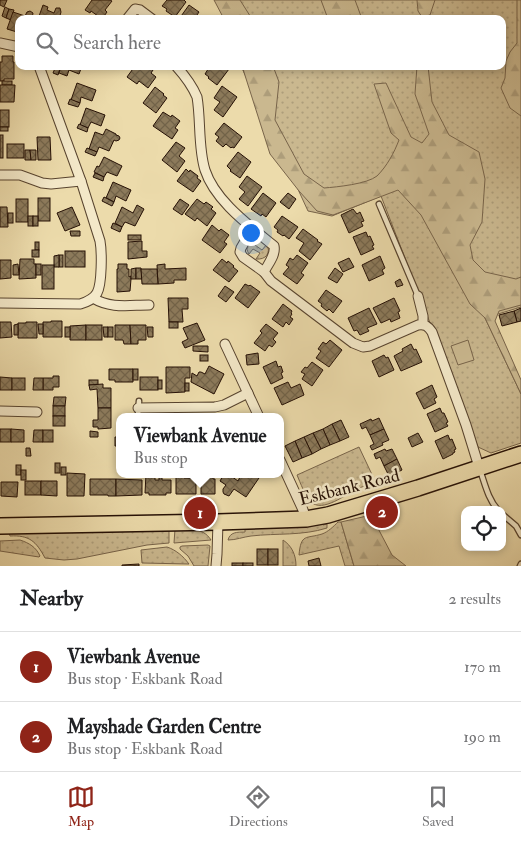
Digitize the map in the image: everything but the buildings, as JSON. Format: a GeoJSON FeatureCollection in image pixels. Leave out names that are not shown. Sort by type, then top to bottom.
{"type":"FeatureCollection","features":[{"type":"Feature","properties":{"kind":"main road","name":"Eskbank Road"},"geometry":{"type":"LineString","coordinates":[[0,526],[306,519],[328,515],[418,488],[521,454]]}},
{"type":"Feature","properties":{"kind":"street"},"geometry":{"type":"LineString","coordinates":[[131,15],[136,9],[147,15]]}},
{"type":"Feature","properties":{"kind":"street"},"geometry":{"type":"LineString","coordinates":[[0,43],[15,47]]}},
{"type":"Feature","properties":{"kind":"street"},"geometry":{"type":"LineString","coordinates":[[0,303],[80,304],[92,298],[100,285],[100,241],[81,181],[40,70]]}},
{"type":"Feature","properties":{"kind":"street"},"geometry":{"type":"LineString","coordinates":[[179,70],[193,88],[196,98],[205,170],[211,183],[224,201],[252,229],[274,246],[274,253],[264,272]]}},
{"type":"Feature","properties":{"kind":"street"},"geometry":{"type":"LineString","coordinates":[[0,175],[20,175],[42,183],[51,184],[81,181]]}},
{"type":"Feature","properties":{"kind":"street"},"geometry":{"type":"LineString","coordinates":[[252,229],[241,248],[240,252],[243,257],[264,272],[271,281],[358,345],[363,347],[370,346],[418,325],[423,324],[429,327],[466,425],[479,468]]}},
{"type":"Feature","properties":{"kind":"street"},"geometry":{"type":"LineString","coordinates":[[418,296],[423,324]]}},
{"type":"Feature","properties":{"kind":"street"},"geometry":{"type":"LineString","coordinates":[[92,298],[112,306],[149,305]]}},
{"type":"Feature","properties":{"kind":"street"},"geometry":{"type":"LineString","coordinates":[[225,344],[257,413]]}},
{"type":"Feature","properties":{"kind":"street"},"geometry":{"type":"LineString","coordinates":[[138,408],[215,407],[224,405],[248,393]]}},
{"type":"Feature","properties":{"kind":"street"},"geometry":{"type":"LineString","coordinates":[[0,411],[37,412]]}},
{"type":"Feature","properties":{"kind":"street"},"geometry":{"type":"LineString","coordinates":[[284,469],[306,519]]}},
{"type":"Feature","properties":{"kind":"street"},"geometry":{"type":"LineString","coordinates":[[216,566],[218,522]]}},
{"type":"Feature","properties":{"kind":"lane"},"geometry":{"type":"LineString","coordinates":[[379,204],[418,296]]}},
{"type":"Feature","properties":{"kind":"lane"},"geometry":{"type":"LineString","coordinates":[[479,468],[489,497],[495,506]]}},
{"type":"Feature","properties":{"kind":"lane"},"geometry":{"type":"LineString","coordinates":[[506,517],[516,526],[521,535]]}},
{"type":"Feature","properties":{"kind":"green space"},"geometry":{"type":"Polygon","coordinates":[[[214,0],[240,0],[249,15],[222,15],[214,0]]]}},
{"type":"Feature","properties":{"kind":"green space"},"geometry":{"type":"Polygon","coordinates":[[[221,0],[521,0],[521,307],[485,318],[521,394],[521,443],[491,453],[478,447],[381,196],[332,216],[308,211],[243,70],[506,70],[506,15],[225,15],[221,0]]]}},
{"type":"Feature","properties":{"kind":"green space"},"geometry":{"type":"Polygon","coordinates":[[[321,0],[355,0],[361,15],[327,15],[321,0]]]}},
{"type":"Feature","properties":{"kind":"green space"},"geometry":{"type":"Polygon","coordinates":[[[417,0],[435,0],[430,15],[421,15],[418,11],[417,0]]]}},
{"type":"Feature","properties":{"kind":"green space"},"geometry":{"type":"Polygon","coordinates":[[[517,0],[521,0],[521,116],[510,108],[501,88],[505,78],[506,61],[517,43],[517,0]]]}},
{"type":"Feature","properties":{"kind":"green space"},"geometry":{"type":"Polygon","coordinates":[[[243,70],[274,70],[279,82],[275,120],[304,174],[324,188],[352,185],[372,179],[384,168],[395,150],[399,140],[391,133],[374,84],[386,83],[411,137],[422,143],[429,134],[415,94],[417,70],[428,70],[432,102],[449,135],[479,152],[485,179],[482,222],[470,245],[473,260],[485,272],[516,279],[521,277],[521,305],[499,311],[495,321],[521,380],[521,394],[485,318],[470,304],[421,215],[398,190],[333,215],[317,211],[270,154],[243,70]]]}},
{"type":"Feature","properties":{"kind":"green space"},"geometry":{"type":"Polygon","coordinates":[[[253,238],[260,239],[255,245],[262,250],[267,244],[268,253],[265,257],[256,259],[260,253],[253,249],[249,254],[247,245],[253,238]]]}},
{"type":"Feature","properties":{"kind":"green space"},"geometry":{"type":"Polygon","coordinates":[[[468,340],[474,360],[458,365],[451,346],[468,340]]]}},
{"type":"Feature","properties":{"kind":"green space"},"geometry":{"type":"Polygon","coordinates":[[[359,447],[376,483],[359,488],[328,504],[316,505],[311,502],[305,494],[297,475],[359,447]]]}},
{"type":"Feature","properties":{"kind":"green space"},"geometry":{"type":"Polygon","coordinates":[[[371,515],[392,555],[406,566],[354,566],[341,522],[371,515]]]}},
{"type":"Feature","properties":{"kind":"green space"},"geometry":{"type":"Polygon","coordinates":[[[322,522],[323,525],[327,524],[327,528],[318,531],[251,536],[228,540],[232,534],[245,532],[245,528],[322,522]]]}},
{"type":"Feature","properties":{"kind":"green space"},"geometry":{"type":"Polygon","coordinates":[[[338,522],[341,522],[354,566],[345,566],[339,546],[299,555],[301,543],[305,538],[324,533],[338,522]]]}},
{"type":"Feature","properties":{"kind":"green space"},"geometry":{"type":"Polygon","coordinates":[[[175,529],[200,531],[211,540],[174,543],[175,529]]]}},
{"type":"Feature","properties":{"kind":"green space"},"geometry":{"type":"Polygon","coordinates":[[[169,530],[169,543],[147,545],[64,560],[45,558],[31,540],[10,536],[9,533],[169,530]]]}},
{"type":"Feature","properties":{"kind":"green space"},"geometry":{"type":"Polygon","coordinates":[[[20,540],[32,546],[40,556],[0,551],[0,541],[20,540]]]}},
{"type":"Feature","properties":{"kind":"green space"},"geometry":{"type":"Polygon","coordinates":[[[283,540],[293,551],[296,566],[283,566],[283,540]]]}},
{"type":"Feature","properties":{"kind":"green space"},"geometry":{"type":"Polygon","coordinates":[[[182,546],[210,546],[208,566],[194,566],[188,556],[180,549],[182,546]]]}},
{"type":"Feature","properties":{"kind":"green space"},"geometry":{"type":"Polygon","coordinates":[[[167,547],[179,554],[189,564],[142,563],[141,550],[167,547]]]}},
{"type":"Feature","properties":{"kind":"place","name":"Mayshade Garden Centre"},"geometry":{"type":"Point","coordinates":[382,512]}},
{"type":"Feature","properties":{"kind":"place","name":"Viewbank Avenue"},"geometry":{"type":"Point","coordinates":[200,513]}}]}
